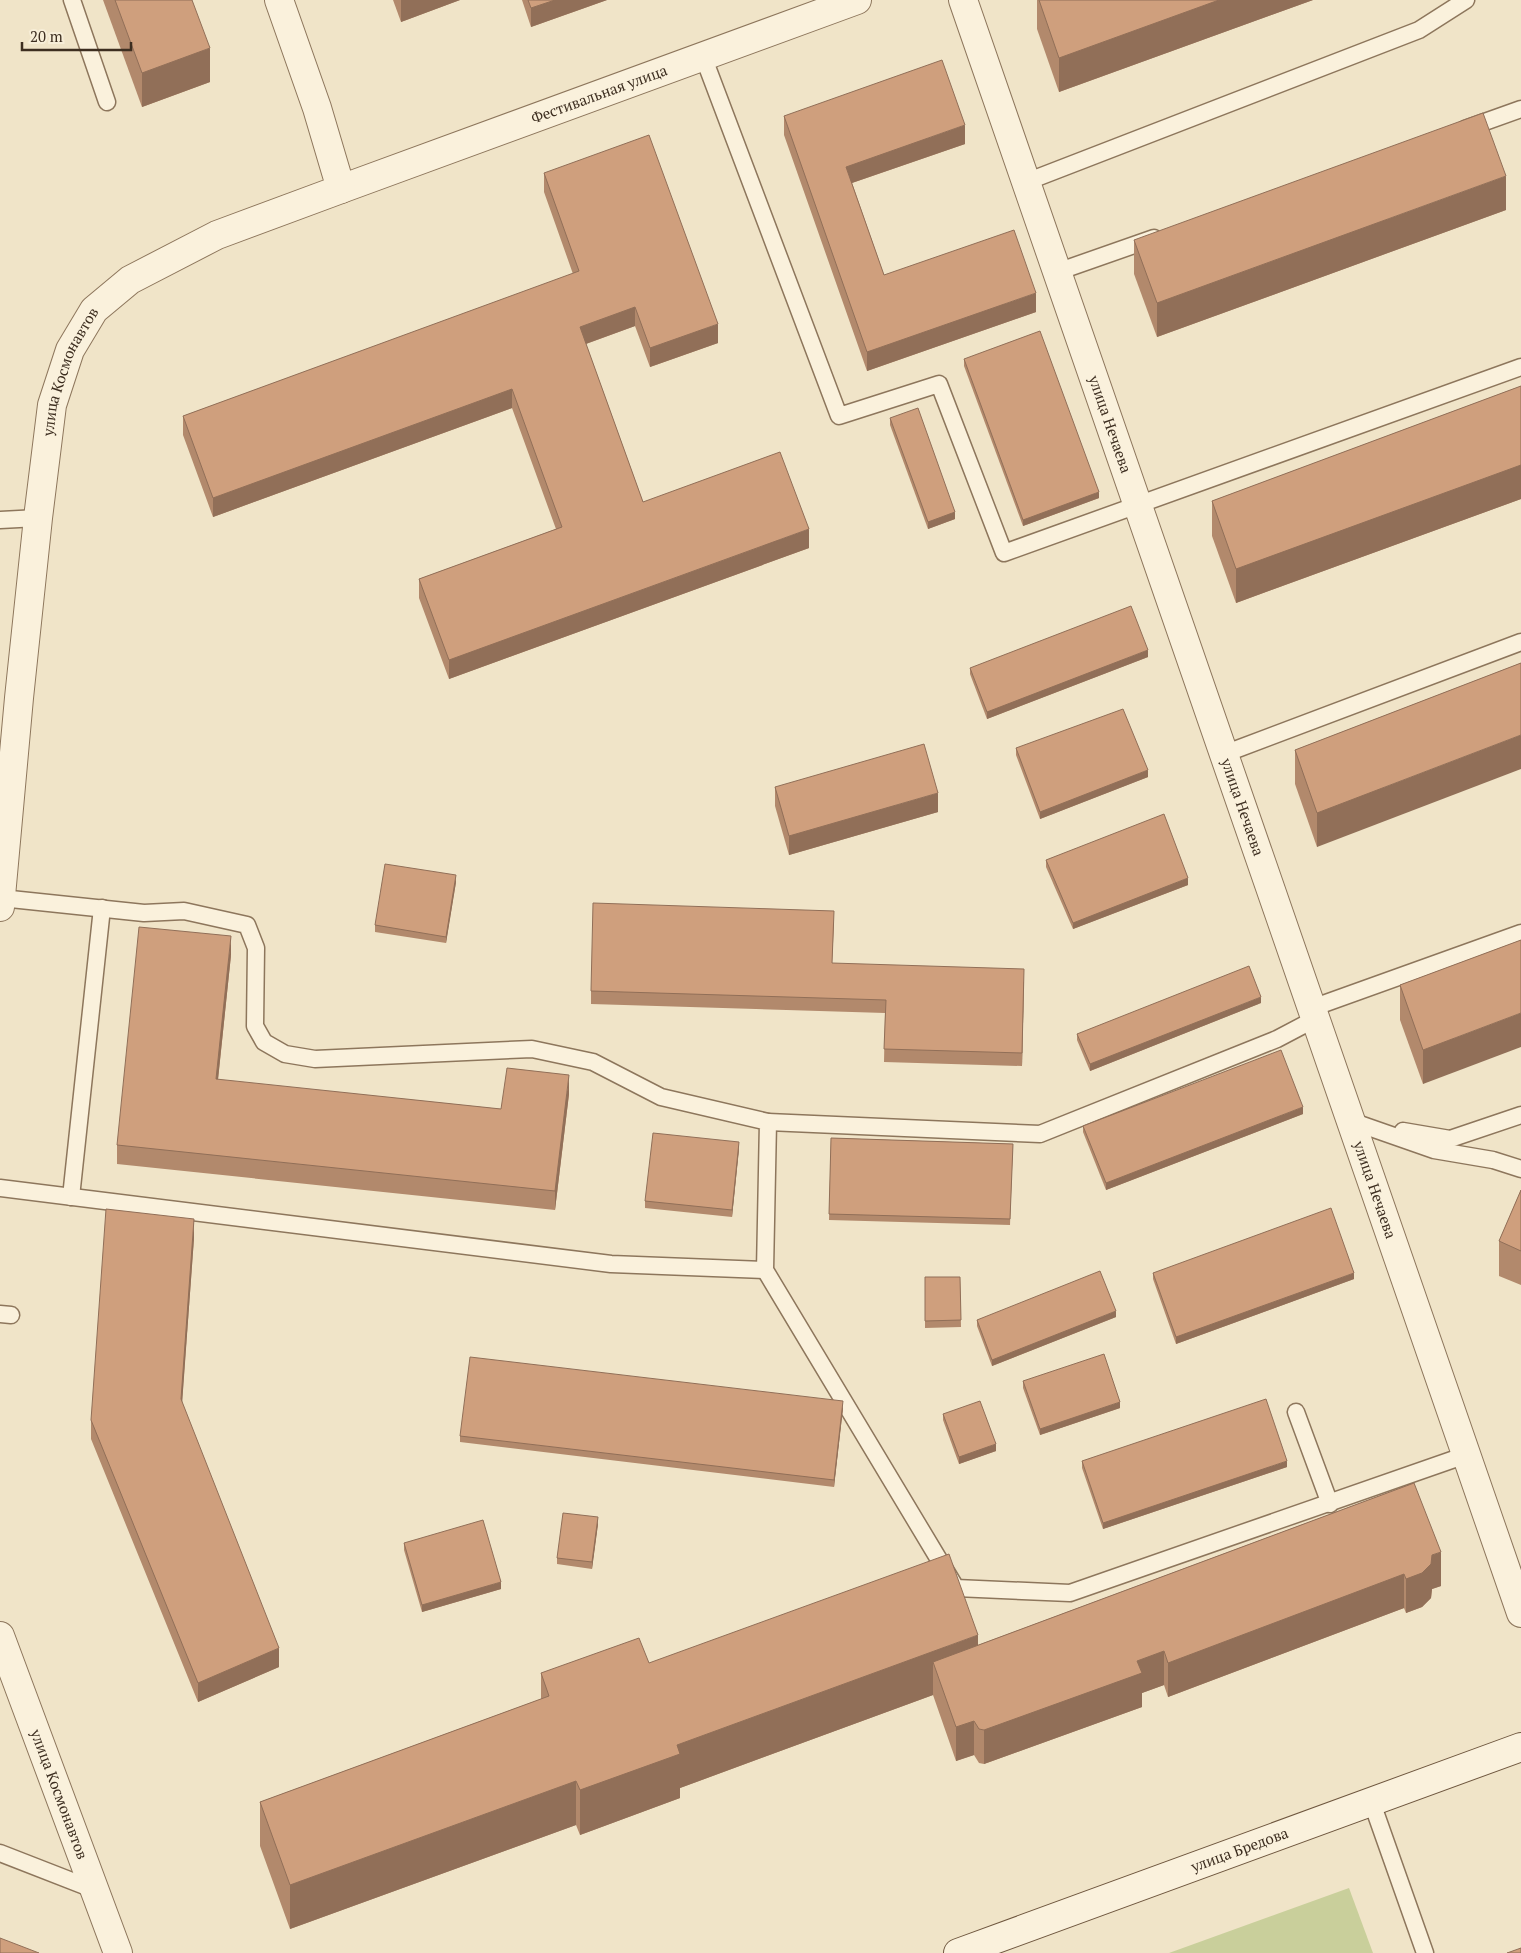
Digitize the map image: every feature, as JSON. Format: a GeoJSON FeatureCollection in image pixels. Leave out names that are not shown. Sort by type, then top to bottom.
{"type":"FeatureCollection","features":[{"type":"Feature","properties":{"kind":"street"},"geometry":{"type":"LineString","coordinates":[[279,0],[317,108],[341,189]]}},
{"type":"Feature","properties":{"kind":"street","name":"Фестивальная улица"},"geometry":{"type":"LineString","coordinates":[[341,189],[857,0]]}},
{"type":"Feature","properties":{"kind":"street","name":"улица Нечаева"},"geometry":{"type":"LineString","coordinates":[[963,0],[1521,1613]]}},
{"type":"Feature","properties":{"kind":"street","name":"улица Космонавтов"},"geometry":{"type":"LineString","coordinates":[[0,902],[18,698],[52,405],[70,350],[94,310],[130,280],[217,235],[341,189]]}},
{"type":"Feature","properties":{"kind":"street","name":"улица Космонавтов"},"geometry":{"type":"LineString","coordinates":[[0,1636],[118,1953]]}},
{"type":"Feature","properties":{"kind":"street","name":"улица Бредова"},"geometry":{"type":"LineString","coordinates":[[958,1953],[1521,1748]]}},
{"type":"Feature","properties":{"kind":"lane"},"geometry":{"type":"LineString","coordinates":[[72,0],[107,102]]}},
{"type":"Feature","properties":{"kind":"lane"},"geometry":{"type":"LineString","coordinates":[[1026,182],[1419,30],[1466,0]]}},
{"type":"Feature","properties":{"kind":"lane"},"geometry":{"type":"LineString","coordinates":[[703,56],[839,416],[939,384],[1004,553],[1521,367]]}},
{"type":"Feature","properties":{"kind":"lane"},"geometry":{"type":"LineString","coordinates":[[1447,135],[1521,109]]}},
{"type":"Feature","properties":{"kind":"lane"},"geometry":{"type":"LineString","coordinates":[[1057,272],[1170,232]]}},
{"type":"Feature","properties":{"kind":"lane"},"geometry":{"type":"LineString","coordinates":[[0,520],[38,518]]}},
{"type":"Feature","properties":{"kind":"lane"},"geometry":{"type":"LineString","coordinates":[[1224,754],[1521,642]]}},
{"type":"Feature","properties":{"kind":"lane"},"geometry":{"type":"LineString","coordinates":[[0,902],[102,908],[144,913],[184,911],[247,925],[256,948],[255,1026],[264,1042],[285,1054],[315,1060],[532,1049],[594,1062],[661,1097],[768,1122],[1040,1134],[1277,1039],[1314,1013],[1521,933]]}},
{"type":"Feature","properties":{"kind":"lane"},"geometry":{"type":"LineString","coordinates":[[71,1197],[102,908]]}},
{"type":"Feature","properties":{"kind":"lane"},"geometry":{"type":"LineString","coordinates":[[1351,1121],[1450,1139],[1521,1115]]}},
{"type":"Feature","properties":{"kind":"lane"},"geometry":{"type":"LineString","coordinates":[[1351,1121],[1434,1150],[1492,1160],[1521,1169]]}},
{"type":"Feature","properties":{"kind":"lane"},"geometry":{"type":"LineString","coordinates":[[768,1122],[765,1270],[956,1588],[1070,1593],[1330,1504],[1466,1455]]}},
{"type":"Feature","properties":{"kind":"lane"},"geometry":{"type":"LineString","coordinates":[[0,1188],[611,1264],[765,1270]]}},
{"type":"Feature","properties":{"kind":"lane"},"geometry":{"type":"LineString","coordinates":[[1296,1412],[1330,1504]]}},
{"type":"Feature","properties":{"kind":"lane"},"geometry":{"type":"LineString","coordinates":[[1372,1803],[1425,1953]]}},
{"type":"Feature","properties":{"kind":"lane"},"geometry":{"type":"LineString","coordinates":[[0,1853],[95,1890]]}},
{"type":"Feature","properties":{"kind":"green space"},"geometry":{"type":"Polygon","coordinates":[[[1349,1888],[1373,1953],[1169,1953],[1349,1888]]]}},
{"type":"Feature","properties":{"kind":"building"},"geometry":{"type":"Polygon","coordinates":[[[115,0],[192,0],[210,48],[142,73],[115,0]]]}},
{"type":"Feature","properties":{"kind":"building"},"geometry":{"type":"Polygon","coordinates":[[[528,0],[555,0],[531,8],[528,0]]]}},
{"type":"Feature","properties":{"kind":"building"},"geometry":{"type":"Polygon","coordinates":[[[1039,0],[1219,0],[1059,58],[1039,0]]]}},
{"type":"Feature","properties":{"kind":"building"},"geometry":{"type":"Polygon","coordinates":[[[942,60],[965,125],[846,167],[884,275],[1014,230],[1036,293],[867,352],[784,116],[942,60]]]}},
{"type":"Feature","properties":{"kind":"building"},"geometry":{"type":"Polygon","coordinates":[[[1483,113],[1506,176],[1157,303],[1134,240],[1483,113]]]}},
{"type":"Feature","properties":{"kind":"building"},"geometry":{"type":"Polygon","coordinates":[[[649,135],[718,324],[650,348],[635,307],[580,327],[643,502],[780,452],[809,529],[449,660],[419,579],[562,527],[512,389],[213,498],[183,416],[579,271],[544,173],[649,135]]]}},
{"type":"Feature","properties":{"kind":"building"},"geometry":{"type":"Polygon","coordinates":[[[1040,331],[1099,492],[1023,520],[964,359],[1040,331]]]}},
{"type":"Feature","properties":{"kind":"building"},"geometry":{"type":"Polygon","coordinates":[[[1521,386],[1521,465],[1236,569],[1212,501],[1521,386]]]}},
{"type":"Feature","properties":{"kind":"building"},"geometry":{"type":"Polygon","coordinates":[[[918,408],[955,512],[928,522],[890,418],[918,408]]]}},
{"type":"Feature","properties":{"kind":"building"},"geometry":{"type":"Polygon","coordinates":[[[1131,606],[1148,650],[987,712],[970,668],[1131,606]]]}},
{"type":"Feature","properties":{"kind":"building"},"geometry":{"type":"Polygon","coordinates":[[[1521,663],[1521,735],[1317,813],[1295,750],[1521,663]]]}},
{"type":"Feature","properties":{"kind":"building"},"geometry":{"type":"Polygon","coordinates":[[[1123,709],[1148,770],[1040,812],[1016,748],[1123,709]]]}},
{"type":"Feature","properties":{"kind":"building"},"geometry":{"type":"Polygon","coordinates":[[[924,744],[938,793],[789,836],[775,787],[924,744]]]}},
{"type":"Feature","properties":{"kind":"building"},"geometry":{"type":"Polygon","coordinates":[[[1164,814],[1188,878],[1073,923],[1046,860],[1164,814]]]}},
{"type":"Feature","properties":{"kind":"building"},"geometry":{"type":"Polygon","coordinates":[[[385,864],[456,875],[446,937],[375,925],[385,864]]]}},
{"type":"Feature","properties":{"kind":"building"},"geometry":{"type":"Polygon","coordinates":[[[593,903],[834,911],[832,963],[1024,969],[1022,1053],[884,1049],[886,1000],[591,991],[593,903]]]}},
{"type":"Feature","properties":{"kind":"building"},"geometry":{"type":"Polygon","coordinates":[[[139,927],[231,936],[216,1079],[501,1109],[507,1068],[569,1075],[555,1191],[117,1145],[139,927]]]}},
{"type":"Feature","properties":{"kind":"building"},"geometry":{"type":"Polygon","coordinates":[[[1521,940],[1521,1013],[1423,1050],[1400,985],[1521,940]]]}},
{"type":"Feature","properties":{"kind":"building"},"geometry":{"type":"Polygon","coordinates":[[[1249,966],[1261,997],[1090,1064],[1077,1034],[1249,966]]]}},
{"type":"Feature","properties":{"kind":"building"},"geometry":{"type":"Polygon","coordinates":[[[1281,1050],[1303,1107],[1106,1183],[1083,1126],[1281,1050]]]}},
{"type":"Feature","properties":{"kind":"building"},"geometry":{"type":"Polygon","coordinates":[[[653,1133],[739,1142],[732,1210],[645,1201],[653,1133]]]}},
{"type":"Feature","properties":{"kind":"building"},"geometry":{"type":"Polygon","coordinates":[[[831,1138],[1013,1144],[1010,1219],[829,1214],[831,1138]]]}},
{"type":"Feature","properties":{"kind":"building"},"geometry":{"type":"Polygon","coordinates":[[[1521,1190],[1521,1251],[1499,1241],[1521,1190]]]}},
{"type":"Feature","properties":{"kind":"building"},"geometry":{"type":"Polygon","coordinates":[[[1331,1208],[1354,1273],[1176,1337],[1153,1273],[1331,1208]]]}},
{"type":"Feature","properties":{"kind":"building"},"geometry":{"type":"Polygon","coordinates":[[[106,1209],[194,1219],[181,1399],[279,1648],[198,1683],[91,1420],[106,1209]]]}},
{"type":"Feature","properties":{"kind":"building"},"geometry":{"type":"Polygon","coordinates":[[[1100,1271],[1116,1311],[992,1360],[977,1320],[1100,1271]]]}},
{"type":"Feature","properties":{"kind":"building"},"geometry":{"type":"Polygon","coordinates":[[[925,1277],[960,1277],[961,1320],[925,1321],[925,1277]]]}},
{"type":"Feature","properties":{"kind":"building"},"geometry":{"type":"Polygon","coordinates":[[[1104,1354],[1120,1402],[1040,1429],[1023,1381],[1104,1354]]]}},
{"type":"Feature","properties":{"kind":"building"},"geometry":{"type":"Polygon","coordinates":[[[470,1357],[843,1401],[834,1480],[460,1436],[470,1357]]]}},
{"type":"Feature","properties":{"kind":"building"},"geometry":{"type":"Polygon","coordinates":[[[1266,1399],[1287,1461],[1103,1523],[1082,1461],[1266,1399]]]}},
{"type":"Feature","properties":{"kind":"building"},"geometry":{"type":"Polygon","coordinates":[[[980,1401],[996,1444],[959,1457],[943,1414],[980,1401]]]}},
{"type":"Feature","properties":{"kind":"building"},"geometry":{"type":"Polygon","coordinates":[[[1414,1483],[1441,1552],[1432,1555],[1431,1564],[1422,1573],[1406,1579],[1404,1574],[1168,1663],[1164,1651],[1137,1661],[1142,1673],[984,1730],[979,1729],[974,1721],[956,1727],[933,1662],[1414,1483]]]}},
{"type":"Feature","properties":{"kind":"building"},"geometry":{"type":"Polygon","coordinates":[[[563,1513],[598,1517],[592,1562],[557,1558],[563,1513]]]}},
{"type":"Feature","properties":{"kind":"building"},"geometry":{"type":"Polygon","coordinates":[[[483,1520],[501,1582],[422,1605],[404,1543],[483,1520]]]}},
{"type":"Feature","properties":{"kind":"building"},"geometry":{"type":"Polygon","coordinates":[[[949,1554],[978,1635],[677,1745],[680,1754],[580,1790],[576,1781],[290,1885],[260,1802],[549,1696],[541,1673],[639,1638],[649,1663],[949,1554]]]}},
{"type":"Feature","properties":{"kind":"building"},"geometry":{"type":"Polygon","coordinates":[[[0,1938],[39,1953],[0,1953],[0,1938]]]}},
{"type":"Feature","properties":{"kind":"building"},"geometry":{"type":"Polygon","coordinates":[[[1521,1948],[1521,1953],[1507,1953],[1521,1948]]]}}]}
